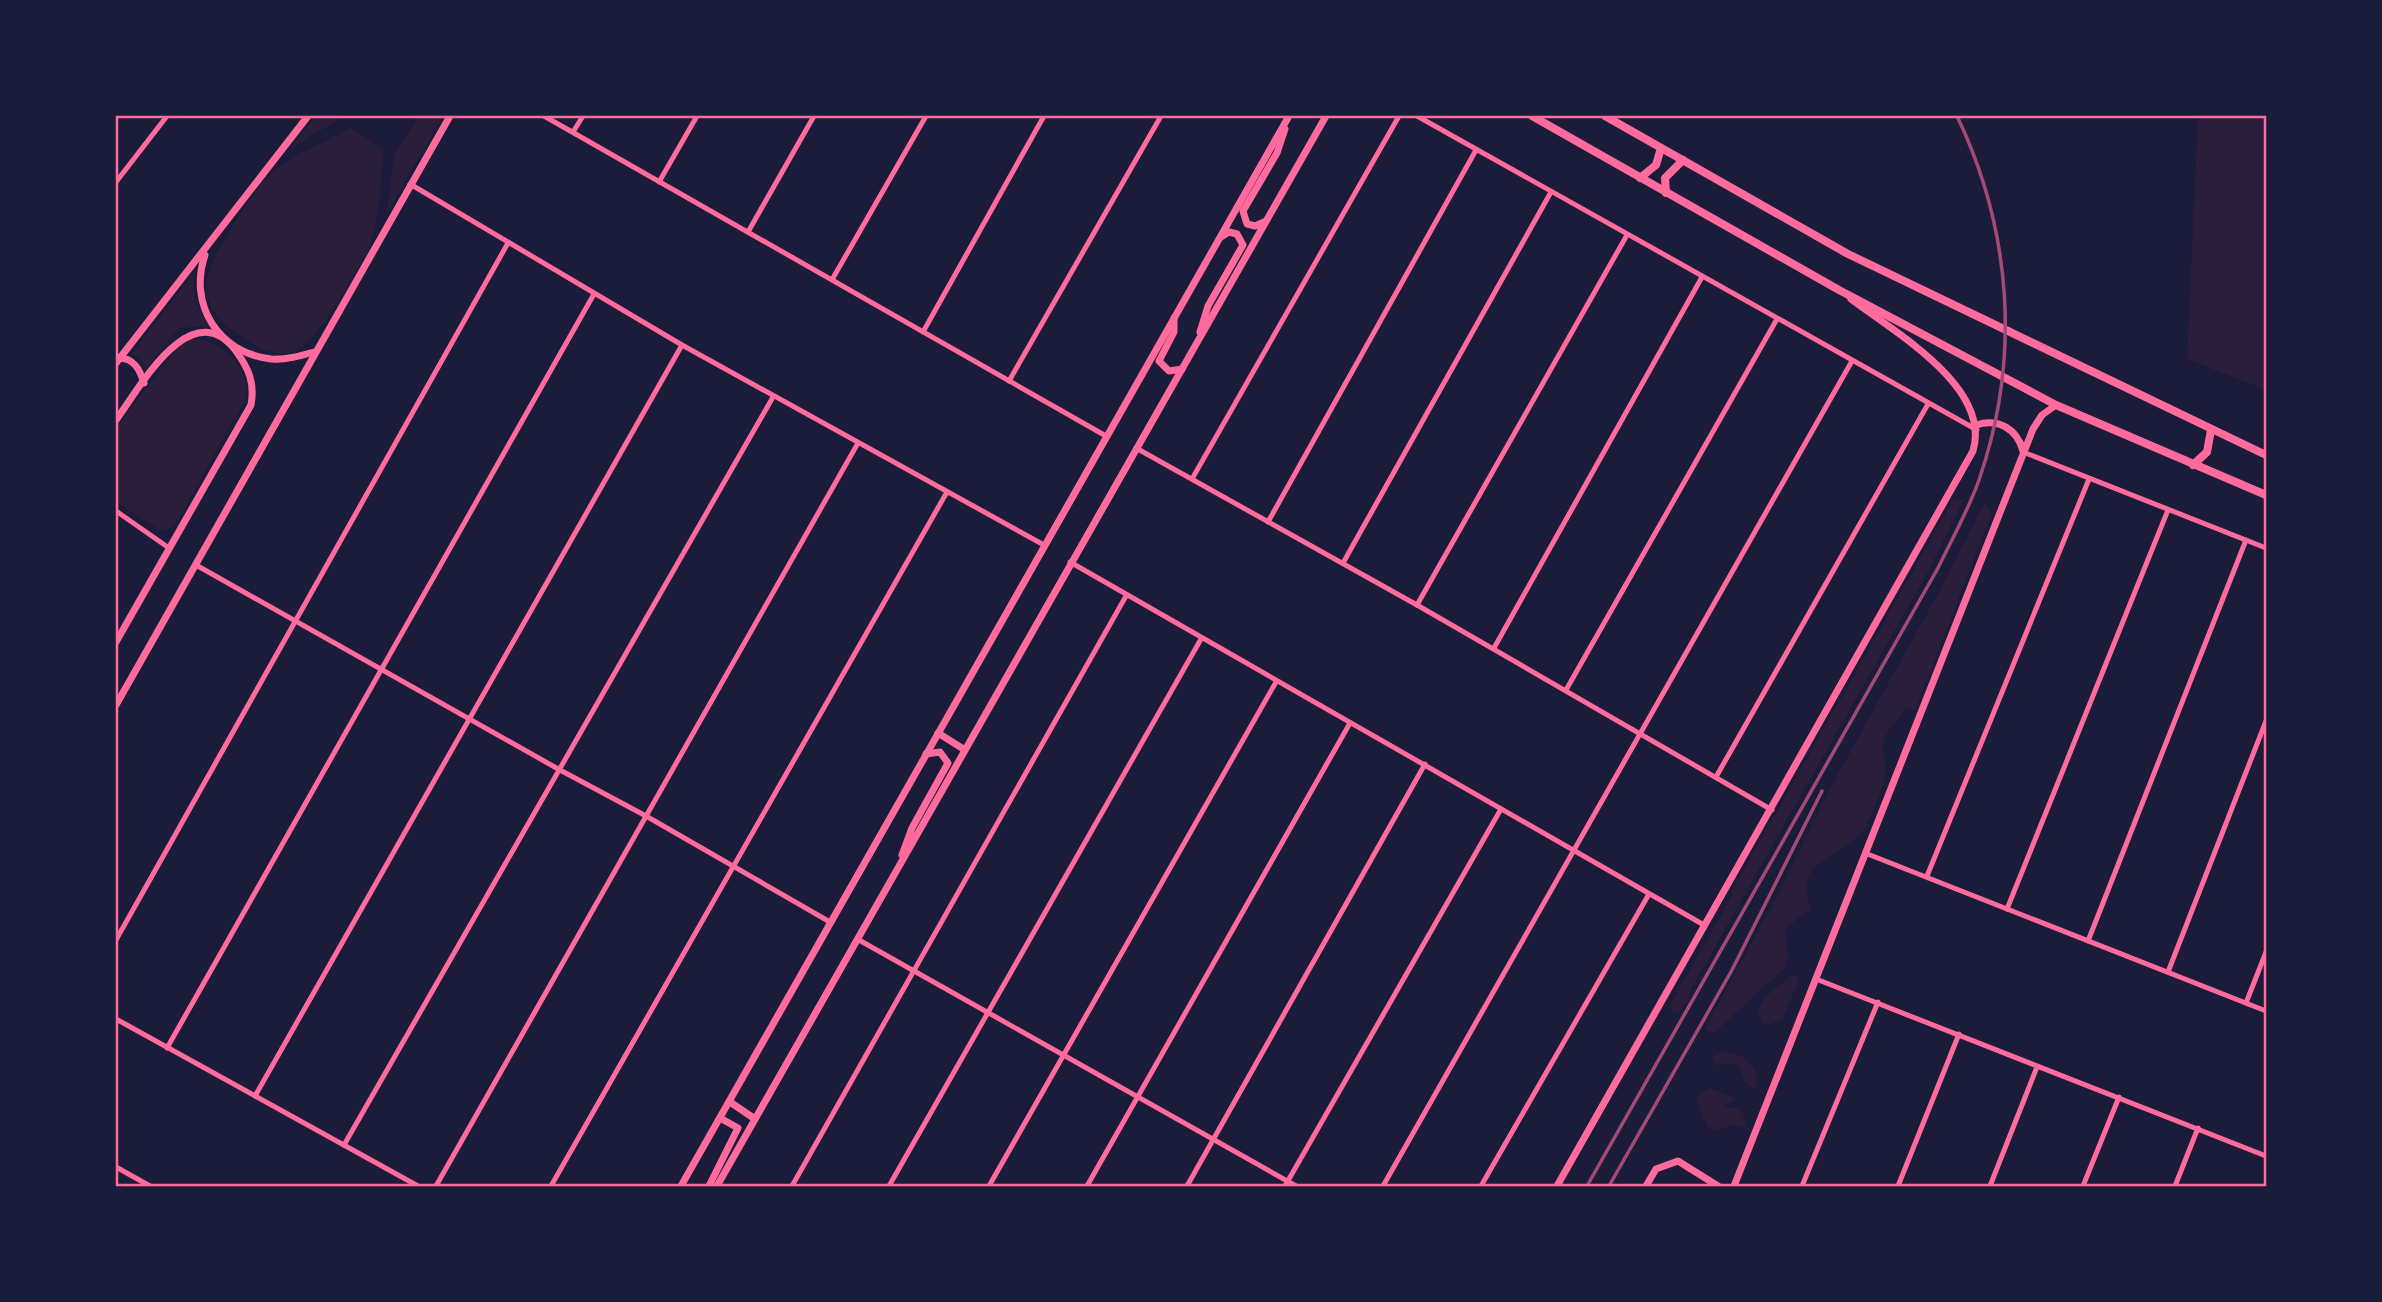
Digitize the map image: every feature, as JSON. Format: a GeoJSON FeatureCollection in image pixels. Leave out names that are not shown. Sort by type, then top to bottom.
{"type":"FeatureCollection","features":[{"type":"Feature","properties":{"kind":"main road"},"geometry":{"type":"LineString","coordinates":[[118,361],[307,116]]}},
{"type":"Feature","properties":{"kind":"main road"},"geometry":{"type":"LineString","coordinates":[[116,705],[450,116]]}},
{"type":"Feature","properties":{"kind":"main road"},"geometry":{"type":"LineString","coordinates":[[1265,222],[1255,226],[1247,224],[1243,211],[1277,153],[1290,116]]}},
{"type":"Feature","properties":{"kind":"main road"},"geometry":{"type":"LineString","coordinates":[[681,1186],[1290,116]]}},
{"type":"Feature","properties":{"kind":"main road"},"geometry":{"type":"LineString","coordinates":[[717,1186],[1326,116]]}},
{"type":"Feature","properties":{"kind":"main road"},"geometry":{"type":"LineString","coordinates":[[1532,116],[1839,290],[2056,404],[2266,495]]}},
{"type":"Feature","properties":{"kind":"main road"},"geometry":{"type":"LineString","coordinates":[[1605,116],[1847,254],[2266,455]]}},
{"type":"Feature","properties":{"kind":"main road"},"geometry":{"type":"LineString","coordinates":[[1640,178],[1656,165],[1661,148]]}},
{"type":"Feature","properties":{"kind":"main road"},"geometry":{"type":"LineString","coordinates":[[1666,193],[1665,178],[1683,160]]}},
{"type":"Feature","properties":{"kind":"main road"},"geometry":{"type":"LineString","coordinates":[[1196,346],[1208,306],[1243,245],[1237,234],[1229,232],[1219,239]]}},
{"type":"Feature","properties":{"kind":"main road"},"geometry":{"type":"LineString","coordinates":[[116,642],[251,405],[252,380],[230,343],[212,322],[199,296],[200,271],[208,247]]}},
{"type":"Feature","properties":{"kind":"main road"},"geometry":{"type":"LineString","coordinates":[[1557,1186],[1969,459],[1976,428],[1965,397],[1939,367],[1839,290]]}},
{"type":"Feature","properties":{"kind":"main road"},"geometry":{"type":"LineString","coordinates":[[1174,317],[1174,332],[1159,362],[1169,371],[1182,369]]}},
{"type":"Feature","properties":{"kind":"main road"},"geometry":{"type":"LineString","coordinates":[[116,420],[173,344],[190,333],[201,333],[271,359],[290,359],[315,352]]}},
{"type":"Feature","properties":{"kind":"main road"},"geometry":{"type":"LineString","coordinates":[[118,361],[129,359],[135,364],[144,383]]}},
{"type":"Feature","properties":{"kind":"main road"},"geometry":{"type":"LineString","coordinates":[[1734,1186],[2023,452],[2039,419],[2056,404]]}},
{"type":"Feature","properties":{"kind":"main road"},"geometry":{"type":"LineString","coordinates":[[1976,428],[1989,422],[2003,425],[2018,437],[2023,452]]}},
{"type":"Feature","properties":{"kind":"main road"},"geometry":{"type":"LineString","coordinates":[[2193,465],[2207,452],[2211,430]]}},
{"type":"Feature","properties":{"kind":"main road"},"geometry":{"type":"LineString","coordinates":[[938,733],[965,750]]}},
{"type":"Feature","properties":{"kind":"main road"},"geometry":{"type":"LineString","coordinates":[[891,881],[912,828],[948,763],[940,752],[925,755]]}},
{"type":"Feature","properties":{"kind":"main road"},"geometry":{"type":"LineString","coordinates":[[730,1102],[755,1119]]}},
{"type":"Feature","properties":{"kind":"main road"},"geometry":{"type":"LineString","coordinates":[[709,1186],[738,1128],[720,1118]]}},
{"type":"Feature","properties":{"kind":"main road"},"geometry":{"type":"LineString","coordinates":[[1646,1186],[1656,1169],[1678,1161],[1718,1186]]}},
{"type":"Feature","properties":{"kind":"street"},"geometry":{"type":"LineString","coordinates":[[116,182],[167,116]]}},
{"type":"Feature","properties":{"kind":"street"},"geometry":{"type":"LineString","coordinates":[[544,116],[833,278],[1106,436]]}},
{"type":"Feature","properties":{"kind":"street"},"geometry":{"type":"LineString","coordinates":[[573,132],[583,116]]}},
{"type":"Feature","properties":{"kind":"street"},"geometry":{"type":"LineString","coordinates":[[659,182],[697,116]]}},
{"type":"Feature","properties":{"kind":"street"},"geometry":{"type":"LineString","coordinates":[[748,232],[814,116]]}},
{"type":"Feature","properties":{"kind":"street"},"geometry":{"type":"LineString","coordinates":[[833,278],[926,116]]}},
{"type":"Feature","properties":{"kind":"street"},"geometry":{"type":"LineString","coordinates":[[923,332],[1044,116]]}},
{"type":"Feature","properties":{"kind":"street"},"geometry":{"type":"LineString","coordinates":[[1009,381],[1161,116]]}},
{"type":"Feature","properties":{"kind":"street"},"geometry":{"type":"LineString","coordinates":[[1192,479],[1399,116]]}},
{"type":"Feature","properties":{"kind":"street"},"geometry":{"type":"LineString","coordinates":[[1417,116],[1928,404],[1976,428]]}},
{"type":"Feature","properties":{"kind":"street"},"geometry":{"type":"LineString","coordinates":[[1268,522],[1476,150]]}},
{"type":"Feature","properties":{"kind":"street"},"geometry":{"type":"LineString","coordinates":[[410,184],[773,397],[1044,545]]}},
{"type":"Feature","properties":{"kind":"street"},"geometry":{"type":"LineString","coordinates":[[1343,563],[1551,192]]}},
{"type":"Feature","properties":{"kind":"street"},"geometry":{"type":"LineString","coordinates":[[1418,605],[1628,235]]}},
{"type":"Feature","properties":{"kind":"street"},"geometry":{"type":"LineString","coordinates":[[116,940],[508,243]]}},
{"type":"Feature","properties":{"kind":"street"},"geometry":{"type":"LineString","coordinates":[[1493,648],[1702,277]]}},
{"type":"Feature","properties":{"kind":"street"},"geometry":{"type":"LineString","coordinates":[[167,1048],[594,294]]}},
{"type":"Feature","properties":{"kind":"street"},"geometry":{"type":"LineString","coordinates":[[1566,690],[1777,319]]}},
{"type":"Feature","properties":{"kind":"street"},"geometry":{"type":"LineString","coordinates":[[255,1096],[682,345]]}},
{"type":"Feature","properties":{"kind":"street"},"geometry":{"type":"LineString","coordinates":[[1382,1186],[1852,361]]}},
{"type":"Feature","properties":{"kind":"street"},"geometry":{"type":"LineString","coordinates":[[344,1145],[773,397]]}},
{"type":"Feature","properties":{"kind":"street"},"geometry":{"type":"LineString","coordinates":[[1716,778],[1928,404]]}},
{"type":"Feature","properties":{"kind":"street"},"geometry":{"type":"LineString","coordinates":[[436,1186],[858,443]]}},
{"type":"Feature","properties":{"kind":"street"},"geometry":{"type":"LineString","coordinates":[[1135,448],[1418,605],[1772,810]]}},
{"type":"Feature","properties":{"kind":"street"},"geometry":{"type":"LineString","coordinates":[[2023,452],[2266,548]]}},
{"type":"Feature","properties":{"kind":"street"},"geometry":{"type":"LineString","coordinates":[[1927,876],[2089,479]]}},
{"type":"Feature","properties":{"kind":"street"},"geometry":{"type":"LineString","coordinates":[[551,1186],[947,492]]}},
{"type":"Feature","properties":{"kind":"street"},"geometry":{"type":"LineString","coordinates":[[2007,908],[2168,510]]}},
{"type":"Feature","properties":{"kind":"street"},"geometry":{"type":"LineString","coordinates":[[116,511],[169,548]]}},
{"type":"Feature","properties":{"kind":"street"},"geometry":{"type":"LineString","coordinates":[[2088,941],[2246,540]]}},
{"type":"Feature","properties":{"kind":"street"},"geometry":{"type":"LineString","coordinates":[[1070,562],[1704,925]]}},
{"type":"Feature","properties":{"kind":"street"},"geometry":{"type":"LineString","coordinates":[[196,565],[830,922]]}},
{"type":"Feature","properties":{"kind":"street"},"geometry":{"type":"LineString","coordinates":[[792,1186],[1126,596]]}},
{"type":"Feature","properties":{"kind":"street"},"geometry":{"type":"LineString","coordinates":[[889,1186],[1201,639]]}},
{"type":"Feature","properties":{"kind":"street"},"geometry":{"type":"LineString","coordinates":[[989,1186],[1276,682]]}},
{"type":"Feature","properties":{"kind":"street"},"geometry":{"type":"LineString","coordinates":[[2168,972],[2266,721]]}},
{"type":"Feature","properties":{"kind":"street"},"geometry":{"type":"LineString","coordinates":[[1087,1186],[1350,723]]}},
{"type":"Feature","properties":{"kind":"street"},"geometry":{"type":"LineString","coordinates":[[1187,1186],[1425,764]]}},
{"type":"Feature","properties":{"kind":"street"},"geometry":{"type":"LineString","coordinates":[[1286,1184],[1501,809]]}},
{"type":"Feature","properties":{"kind":"street"},"geometry":{"type":"LineString","coordinates":[[1865,853],[2266,1011]]}},
{"type":"Feature","properties":{"kind":"street"},"geometry":{"type":"LineString","coordinates":[[1481,1186],[1649,894]]}},
{"type":"Feature","properties":{"kind":"street"},"geometry":{"type":"LineString","coordinates":[[859,940],[1138,1096],[1286,1184],[1296,1186]]}},
{"type":"Feature","properties":{"kind":"street"},"geometry":{"type":"LineString","coordinates":[[2246,1003],[2266,952]]}},
{"type":"Feature","properties":{"kind":"street"},"geometry":{"type":"LineString","coordinates":[[1816,979],[2266,1156]]}},
{"type":"Feature","properties":{"kind":"street"},"geometry":{"type":"LineString","coordinates":[[1802,1186],[1878,1002]]}},
{"type":"Feature","properties":{"kind":"street"},"geometry":{"type":"LineString","coordinates":[[116,1020],[418,1186]]}},
{"type":"Feature","properties":{"kind":"street"},"geometry":{"type":"LineString","coordinates":[[1898,1186],[1959,1034]]}},
{"type":"Feature","properties":{"kind":"street"},"geometry":{"type":"LineString","coordinates":[[1990,1186],[2037,1067]]}},
{"type":"Feature","properties":{"kind":"street"},"geometry":{"type":"LineString","coordinates":[[2084,1186],[2119,1097]]}},
{"type":"Feature","properties":{"kind":"street"},"geometry":{"type":"LineString","coordinates":[[2175,1186],[2198,1128]]}},
{"type":"Feature","properties":{"kind":"street"},"geometry":{"type":"LineString","coordinates":[[116,1167],[150,1186]]}},
{"type":"Feature","properties":{"kind":"shaded area"},"geometry":{"type":"Polygon","coordinates":[[[316,116],[344,116],[290,149],[316,116]]]}},
{"type":"Feature","properties":{"kind":"shaded area"},"geometry":{"type":"Polygon","coordinates":[[[420,116],[443,116],[387,213],[394,154],[420,116]]]}},
{"type":"Feature","properties":{"kind":"shaded area"},"geometry":{"type":"Polygon","coordinates":[[[2198,116],[2266,116],[2266,390],[2187,359],[2198,116]]]}},
{"type":"Feature","properties":{"kind":"shaded area"},"geometry":{"type":"Polygon","coordinates":[[[350,128],[384,149],[379,207],[372,239],[340,299],[308,342],[293,352],[286,353],[260,348],[230,328],[209,302],[208,275],[214,260],[242,211],[266,178],[309,149],[350,128]]]}},
{"type":"Feature","properties":{"kind":"shaded area"},"geometry":{"type":"Polygon","coordinates":[[[193,274],[195,303],[209,326],[179,328],[146,369],[141,359],[132,353],[193,274]]]}},
{"type":"Feature","properties":{"kind":"shaded area"},"geometry":{"type":"Polygon","coordinates":[[[199,339],[218,347],[234,360],[244,378],[246,398],[179,518],[172,527],[161,531],[116,502],[116,428],[179,346],[189,340],[199,339]]]}},
{"type":"Feature","properties":{"kind":"shaded area"},"geometry":{"type":"Polygon","coordinates":[[[1954,499],[1964,499],[1929,570],[1690,991],[1690,998],[1678,1013],[1672,1010],[1671,1003],[1733,894],[1731,892],[1954,499]]]}},
{"type":"Feature","properties":{"kind":"shaded area"},"geometry":{"type":"Polygon","coordinates":[[[1984,504],[1991,515],[1915,711],[1906,707],[1885,738],[1885,776],[1869,820],[1853,841],[1812,870],[1807,880],[1807,892],[1812,909],[1785,928],[1788,956],[1785,968],[1713,1034],[1705,1029],[1776,898],[1832,785],[1941,588],[1984,504]]]}},
{"type":"Feature","properties":{"kind":"shaded area"},"geometry":{"type":"Polygon","coordinates":[[[1796,975],[1799,980],[1783,1018],[1770,1025],[1762,1022],[1758,1011],[1764,998],[1791,976],[1796,975]]]}},
{"type":"Feature","properties":{"kind":"shaded area"},"geometry":{"type":"Polygon","coordinates":[[[1724,1052],[1732,1053],[1750,1063],[1756,1075],[1756,1090],[1746,1083],[1738,1065],[1728,1063],[1717,1066],[1712,1057],[1724,1052]]]}},
{"type":"Feature","properties":{"kind":"shaded area"},"geometry":{"type":"Polygon","coordinates":[[[1710,1088],[1733,1097],[1734,1101],[1724,1105],[1727,1108],[1740,1108],[1746,1120],[1744,1128],[1732,1125],[1716,1131],[1707,1126],[1697,1099],[1698,1094],[1710,1088]]]}},
{"type":"Feature","properties":{"kind":"railway"},"geometry":{"type":"LineString","coordinates":[[1587,1186],[1938,568],[1979,480],[2001,388],[2005,342],[2004,296],[1990,204],[1957,116]]}},
{"type":"Feature","properties":{"kind":"railway"},"geometry":{"type":"LineString","coordinates":[[1609,1186],[1732,970],[1822,791]]}}]}
